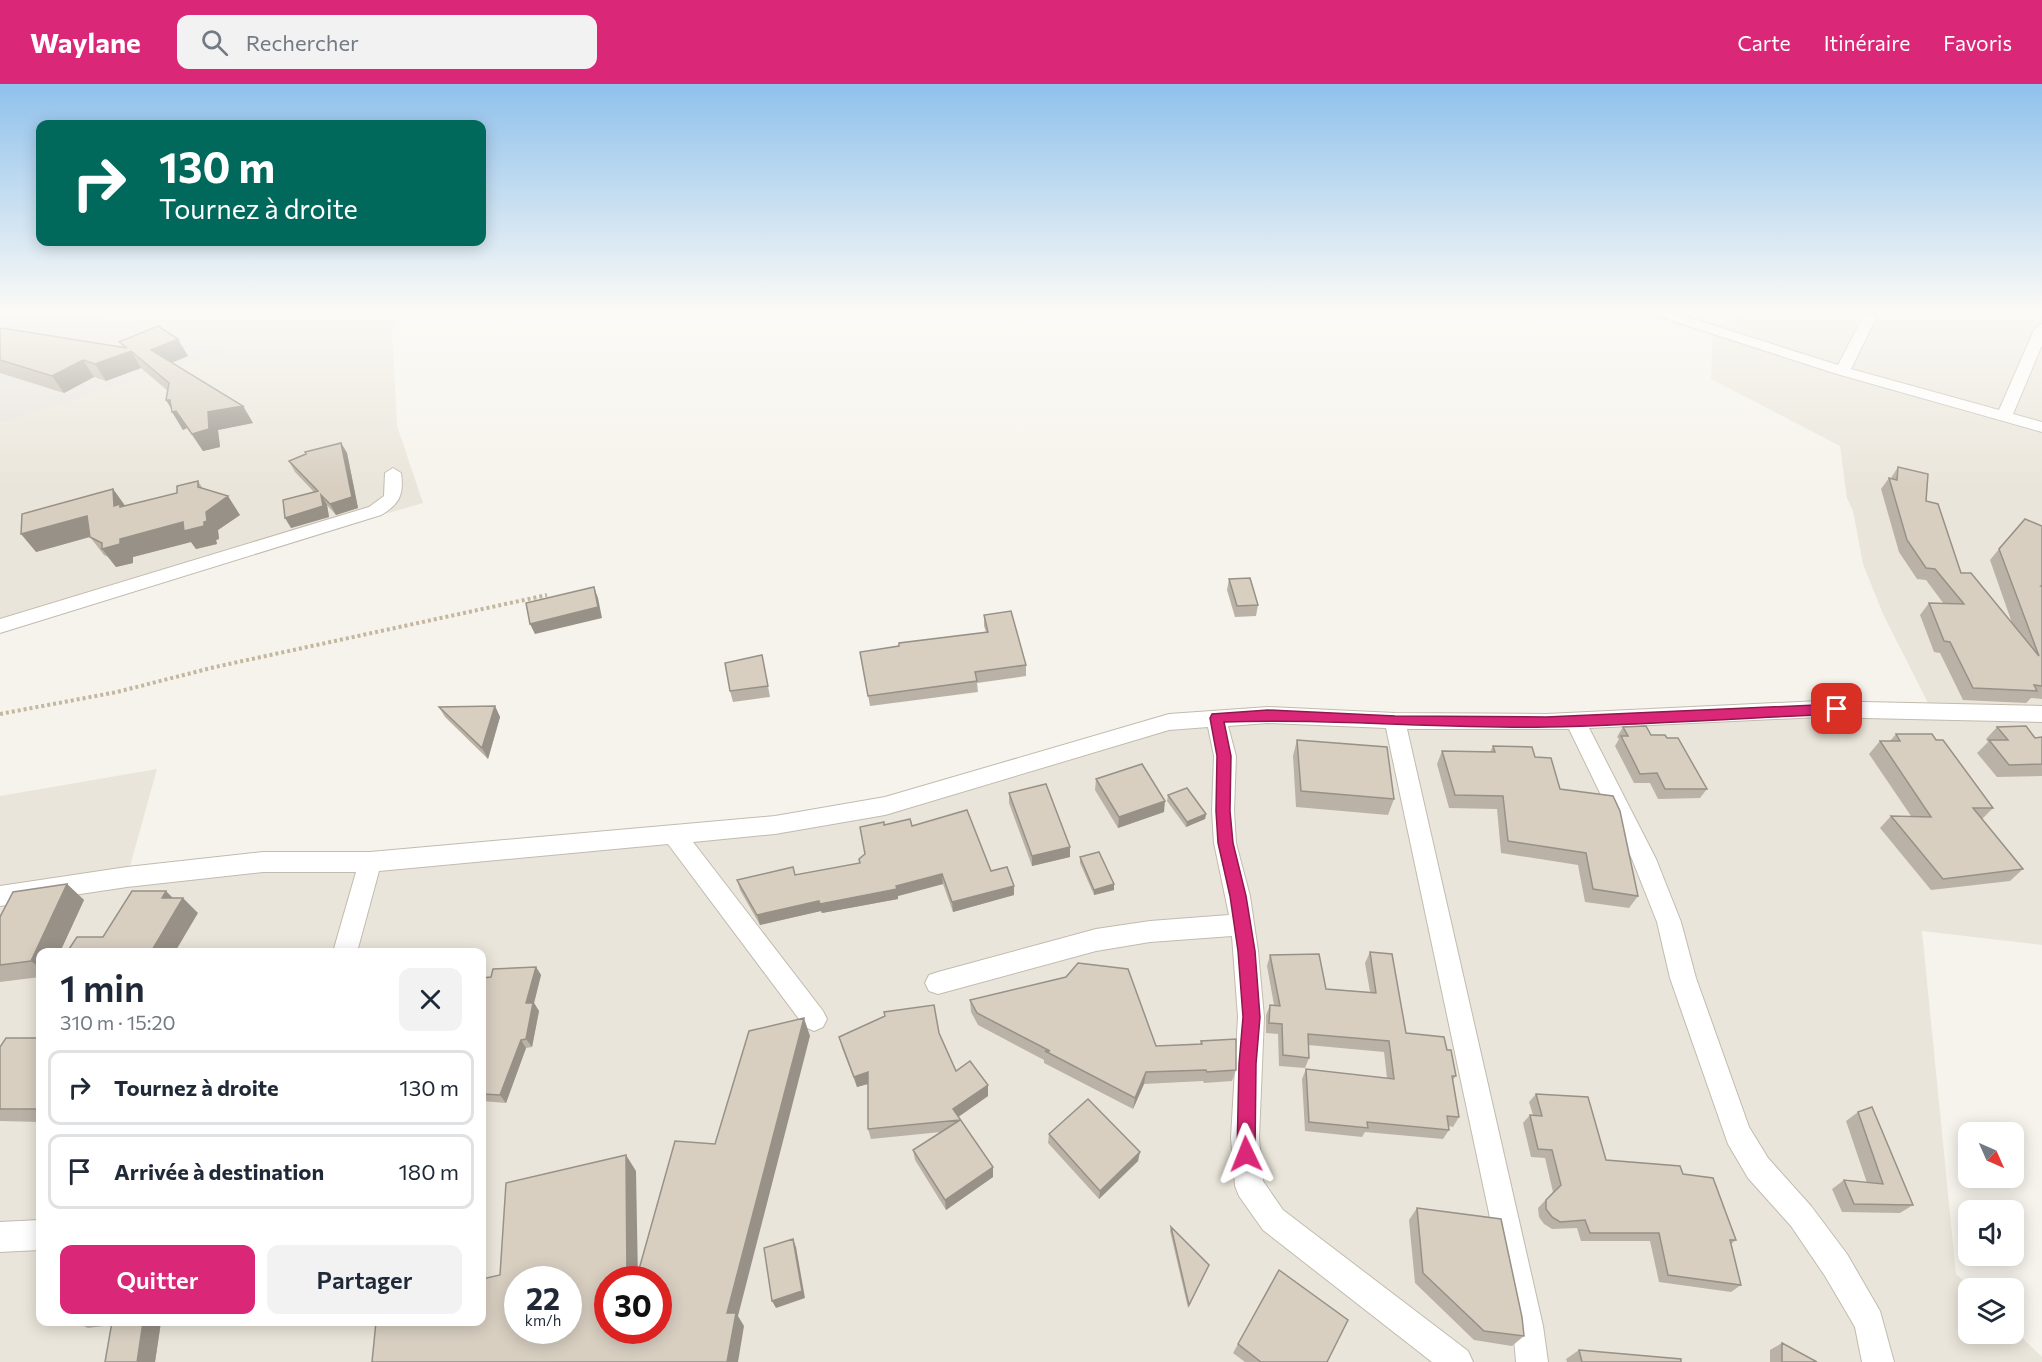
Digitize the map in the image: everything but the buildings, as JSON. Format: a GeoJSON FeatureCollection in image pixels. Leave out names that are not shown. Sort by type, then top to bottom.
{"type":"FeatureCollection","features":[{"type":"Feature","properties":{"kind":"street"},"geometry":{"type":"LineString","coordinates":[[1832,368],[2042,427]]}},
{"type":"Feature","properties":{"kind":"street"},"geometry":{"type":"LineString","coordinates":[[2005,415],[2025,368]]}},
{"type":"Feature","properties":{"kind":"street"},"geometry":{"type":"LineString","coordinates":[[0,626],[375,511],[390,503],[395,493],[393,473]]}},
{"type":"Feature","properties":{"kind":"street"},"geometry":{"type":"LineString","coordinates":[[0,896],[127,877],[262,862],[370,862],[776,825],[885,806],[1169,722],[1268,715],[1395,721],[1482,722],[1819,709],[2042,714]]}},
{"type":"Feature","properties":{"kind":"street"},"geometry":{"type":"LineString","coordinates":[[1216,718],[1224,756],[1225,843],[1238,896],[1251,1017],[1245,1138],[1249,1186],[1273,1220],[1457,1362]]}},
{"type":"Feature","properties":{"kind":"street"},"geometry":{"type":"LineString","coordinates":[[1575,720],[1644,859],[1665,912],[1683,978],[1738,1134],[1758,1168],[1801,1216],[1836,1265],[1869,1322],[1878,1362]]}},
{"type":"Feature","properties":{"kind":"street"},"geometry":{"type":"LineString","coordinates":[[1395,721],[1528,1326],[1532,1362]]}},
{"type":"Feature","properties":{"kind":"street"},"geometry":{"type":"LineString","coordinates":[[674,834],[814,1019]]}},
{"type":"Feature","properties":{"kind":"street"},"geometry":{"type":"LineString","coordinates":[[346,948],[370,862]]}},
{"type":"Feature","properties":{"kind":"street"},"geometry":{"type":"LineString","coordinates":[[938,983],[1117,936],[1156,930],[1242,925]]}},
{"type":"Feature","properties":{"kind":"street"},"geometry":{"type":"LineString","coordinates":[[0,1237],[36,1235]]}},
{"type":"Feature","properties":{"kind":"path"},"geometry":{"type":"LineString","coordinates":[[0,714],[117,692],[215,667],[547,595]]}},
{"type":"Feature","properties":{"kind":"shaded area"},"geometry":{"type":"Polygon","coordinates":[[[0,368],[394,368],[397,426],[423,503],[0,626],[0,368]]]}},
{"type":"Feature","properties":{"kind":"shaded area"},"geometry":{"type":"Polygon","coordinates":[[[0,368],[175,368],[0,423],[0,368]]]}},
{"type":"Feature","properties":{"kind":"shaded area"},"geometry":{"type":"Polygon","coordinates":[[[1711,368],[2042,368],[2042,945],[1922,931],[1956,1274],[1960,1278],[1958,1278],[1958,1344],[2024,1344],[2024,1340],[2042,1357],[2042,1362],[0,1362],[0,796],[157,769],[127,877],[370,862],[885,806],[1169,722],[1395,721],[1929,705],[1883,614],[1863,564],[1853,511],[1847,498],[1840,446],[1711,379],[1711,368]]]}},
{"type":"Feature","properties":{"kind":"route"},"geometry":{"type":"LineString","coordinates":[[1246,1154],[1247,1064],[1251,1017],[1246,951],[1238,896],[1225,843],[1223,811],[1226,777],[1216,718],[1268,715],[1395,721],[1546,722],[1837,709]]}}]}
